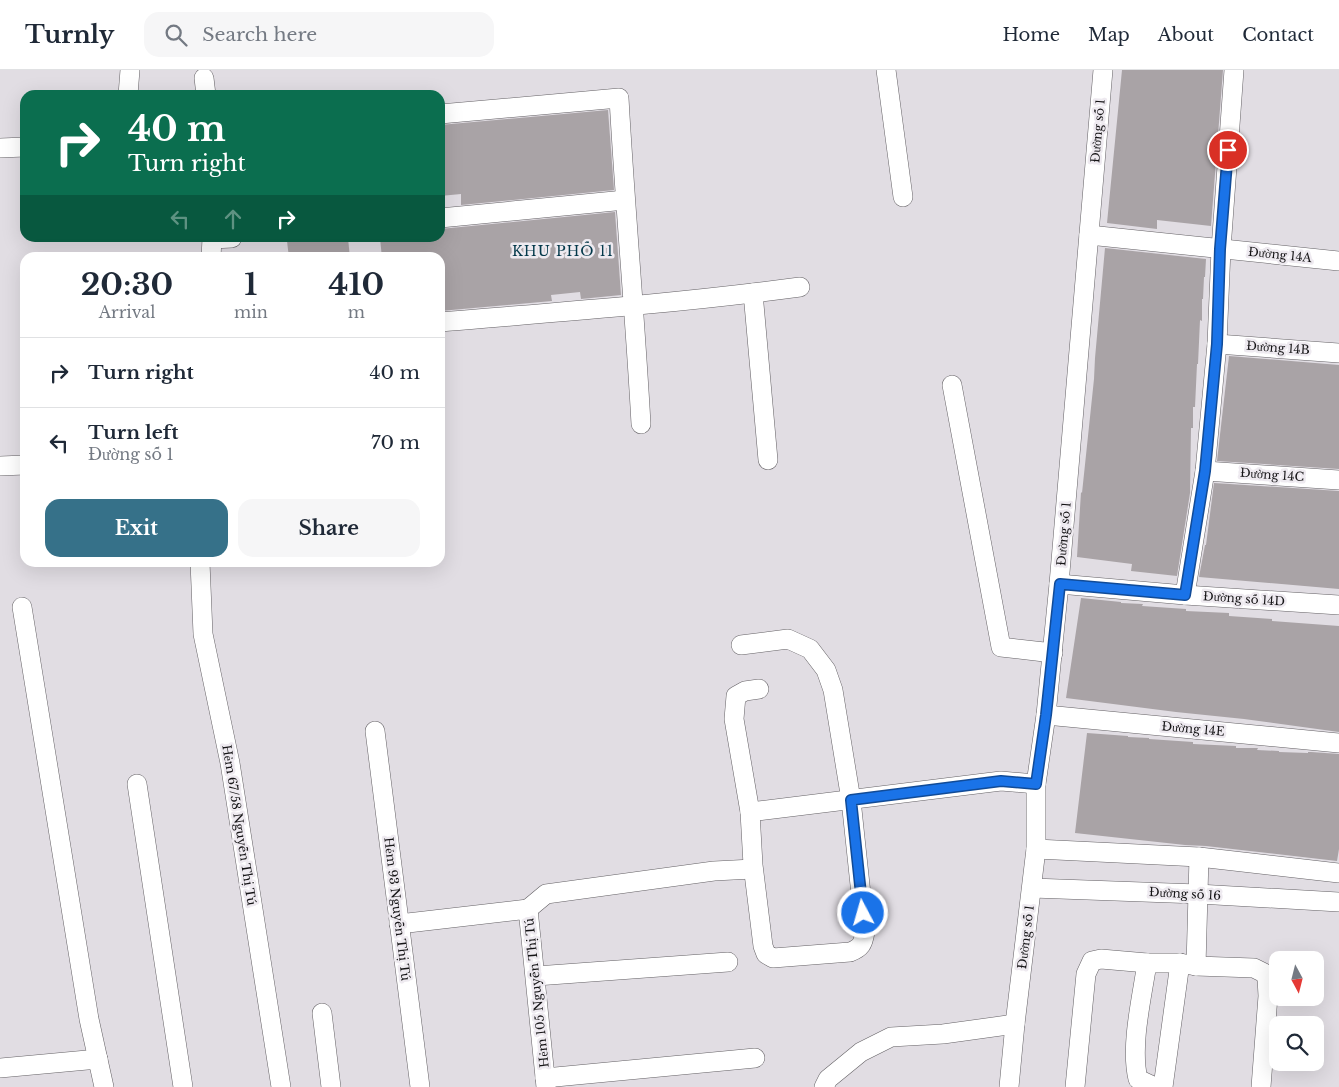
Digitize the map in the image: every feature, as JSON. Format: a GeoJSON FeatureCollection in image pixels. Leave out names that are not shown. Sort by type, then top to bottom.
{"type":"FeatureCollection","features":[{"type":"Feature","properties":{"kind":"street"},"geometry":{"type":"LineString","coordinates":[[128,90],[130,70]]}},
{"type":"Feature","properties":{"kind":"street"},"geometry":{"type":"LineString","coordinates":[[886,70],[903,197]]}},
{"type":"Feature","properties":{"kind":"street","name":"Đường số 1"},"geometry":{"type":"LineString","coordinates":[[1009,1087],[1036,849],[1036,784],[1046,715],[1060,584],[1104,70]]}},
{"type":"Feature","properties":{"kind":"street"},"geometry":{"type":"LineString","coordinates":[[1185,595],[1205,471],[1217,344],[1220,249],[1234,70]]}},
{"type":"Feature","properties":{"kind":"street"},"geometry":{"type":"LineString","coordinates":[[445,114],[619,98],[641,424]]}},
{"type":"Feature","properties":{"kind":"street"},"geometry":{"type":"LineString","coordinates":[[0,148],[20,147]]}},
{"type":"Feature","properties":{"kind":"street"},"geometry":{"type":"LineString","coordinates":[[445,218],[625,200]]}},
{"type":"Feature","properties":{"kind":"street","name":"Đường 14A"},"geometry":{"type":"LineString","coordinates":[[1089,235],[1339,262]]}},
{"type":"Feature","properties":{"kind":"street"},"geometry":{"type":"LineString","coordinates":[[445,322],[634,305],[800,287]]}},
{"type":"Feature","properties":{"kind":"street"},"geometry":{"type":"LineString","coordinates":[[753,293],[768,460]]}},
{"type":"Feature","properties":{"kind":"street","name":"Đường 14B"},"geometry":{"type":"LineString","coordinates":[[1217,344],[1339,353]]}},
{"type":"Feature","properties":{"kind":"street"},"geometry":{"type":"LineString","coordinates":[[952,385],[1001,647],[1053,653]]}},
{"type":"Feature","properties":{"kind":"street"},"geometry":{"type":"LineString","coordinates":[[0,466],[20,464]]}},
{"type":"Feature","properties":{"kind":"street","name":"Đường 14C"},"geometry":{"type":"LineString","coordinates":[[1205,471],[1339,480]]}},
{"type":"Feature","properties":{"kind":"street","name":"Hẻm 67/58 Nguyễn Thị Tú"},"geometry":{"type":"LineString","coordinates":[[200,567],[203,634],[230,763],[281,1087]]}},
{"type":"Feature","properties":{"kind":"street","name":"Đường số 14D"},"geometry":{"type":"LineString","coordinates":[[1060,584],[1185,595],[1339,605]]}},
{"type":"Feature","properties":{"kind":"street"},"geometry":{"type":"LineString","coordinates":[[22,607],[90,1019],[104,1087]]}},
{"type":"Feature","properties":{"kind":"street"},"geometry":{"type":"LineString","coordinates":[[741,645],[788,639],[810,649],[826,670],[833,690],[851,800],[865,932],[864,941],[858,949],[850,952],[773,958],[766,954],[763,946],[753,869],[750,812],[734,719],[736,696],[744,691],[759,688]]}},
{"type":"Feature","properties":{"kind":"street","name":"Đường 14E"},"geometry":{"type":"LineString","coordinates":[[1046,715],[1339,743]]}},
{"type":"Feature","properties":{"kind":"street","name":"Hẻm 93 Nguyễn Thị Tú"},"geometry":{"type":"LineString","coordinates":[[374,730],[420,1087]]}},
{"type":"Feature","properties":{"kind":"street"},"geometry":{"type":"LineString","coordinates":[[750,812],[1001,781],[1036,784]]}},
{"type":"Feature","properties":{"kind":"street"},"geometry":{"type":"LineString","coordinates":[[137,784],[183,1087]]}},
{"type":"Feature","properties":{"kind":"street"},"geometry":{"type":"LineString","coordinates":[[1036,849],[1199,857],[1339,873]]}},
{"type":"Feature","properties":{"kind":"street"},"geometry":{"type":"LineString","coordinates":[[1163,1087],[1188,964],[1198,894],[1199,857]]}},
{"type":"Feature","properties":{"kind":"street"},"geometry":{"type":"LineString","coordinates":[[528,909],[546,894],[714,871],[753,869]]}},
{"type":"Feature","properties":{"kind":"street","name":"Đường số 16"},"geometry":{"type":"LineString","coordinates":[[1032,888],[1198,894],[1339,902]]}},
{"type":"Feature","properties":{"kind":"street","name":"Hẻm 105 Nguyễn Thị Tú"},"geometry":{"type":"LineString","coordinates":[[399,924],[528,909],[546,1082]]}},
{"type":"Feature","properties":{"kind":"street"},"geometry":{"type":"LineString","coordinates":[[1075,1087],[1086,974],[1092,961],[1101,960],[1254,968],[1264,973],[1268,996],[1261,1087]]}},
{"type":"Feature","properties":{"kind":"street"},"geometry":{"type":"LineString","coordinates":[[536,976],[728,962]]}},
{"type":"Feature","properties":{"kind":"street"},"geometry":{"type":"LineString","coordinates":[[1147,963],[1136,1041],[1135,1068],[1138,1079],[1155,1087]]}},
{"type":"Feature","properties":{"kind":"street"},"geometry":{"type":"LineString","coordinates":[[322,1013],[331,1087]]}},
{"type":"Feature","properties":{"kind":"street"},"geometry":{"type":"LineString","coordinates":[[824,1087],[828,1079],[861,1052],[891,1037],[943,1034],[1015,1024]]}},
{"type":"Feature","properties":{"kind":"street"},"geometry":{"type":"LineString","coordinates":[[546,1082],[754,1058]]}},
{"type":"Feature","properties":{"kind":"street"},"geometry":{"type":"LineString","coordinates":[[0,1068],[98,1059]]}},
{"type":"Feature","properties":{"kind":"building"},"geometry":{"type":"Polygon","coordinates":[[[1122,70],[1223,70],[1211,226],[1157,220],[1157,229],[1107,223],[1122,70]]]}},
{"type":"Feature","properties":{"kind":"building"},"geometry":{"type":"Polygon","coordinates":[[[608,110],[614,190],[461,205],[461,194],[445,196],[445,125],[608,110]]]}},
{"type":"Feature","properties":{"kind":"building"},"geometry":{"type":"Polygon","coordinates":[[[615,212],[621,295],[581,299],[580,292],[551,295],[552,301],[445,311],[445,252],[381,252],[380,242],[445,242],[445,229],[615,212]]]}},
{"type":"Feature","properties":{"kind":"building"},"geometry":{"type":"Polygon","coordinates":[[[287,242],[348,242],[349,252],[288,252],[287,242]]]}},
{"type":"Feature","properties":{"kind":"building"},"geometry":{"type":"Polygon","coordinates":[[[1105,248],[1206,259],[1195,407],[1193,407],[1193,428],[1191,428],[1190,493],[1177,576],[1131,571],[1132,564],[1077,557],[1081,492],[1094,379],[1105,248]]]}},
{"type":"Feature","properties":{"kind":"building"},"geometry":{"type":"Polygon","coordinates":[[[1229,356],[1339,365],[1339,469],[1217,461],[1229,356]]]}},
{"type":"Feature","properties":{"kind":"building"},"geometry":{"type":"Polygon","coordinates":[[[1214,483],[1339,491],[1339,589],[1199,577],[1206,545],[1214,483]]]}},
{"type":"Feature","properties":{"kind":"building"},"geometry":{"type":"Polygon","coordinates":[[[1081,598],[1143,604],[1142,606],[1186,609],[1186,611],[1229,613],[1229,616],[1272,619],[1272,621],[1339,626],[1339,732],[1066,698],[1081,598]]]}},
{"type":"Feature","properties":{"kind":"building"},"geometry":{"type":"Polygon","coordinates":[[[1087,733],[1193,742],[1193,744],[1236,746],[1236,748],[1258,748],[1257,750],[1279,752],[1339,754],[1339,849],[1337,861],[1075,833],[1087,733]]]}},
{"type":"Feature","properties":{"kind":"district","name":"KHU PHỐ 11"},"geometry":{"type":"Point","coordinates":[563,251]}},
{"type":"Feature","properties":{"kind":"route"},"geometry":{"type":"LineString","coordinates":[[863,913],[851,800],[1001,781],[1036,784],[1046,715],[1060,584],[1185,595],[1205,471],[1217,344],[1220,249],[1228,150]]}}]}
